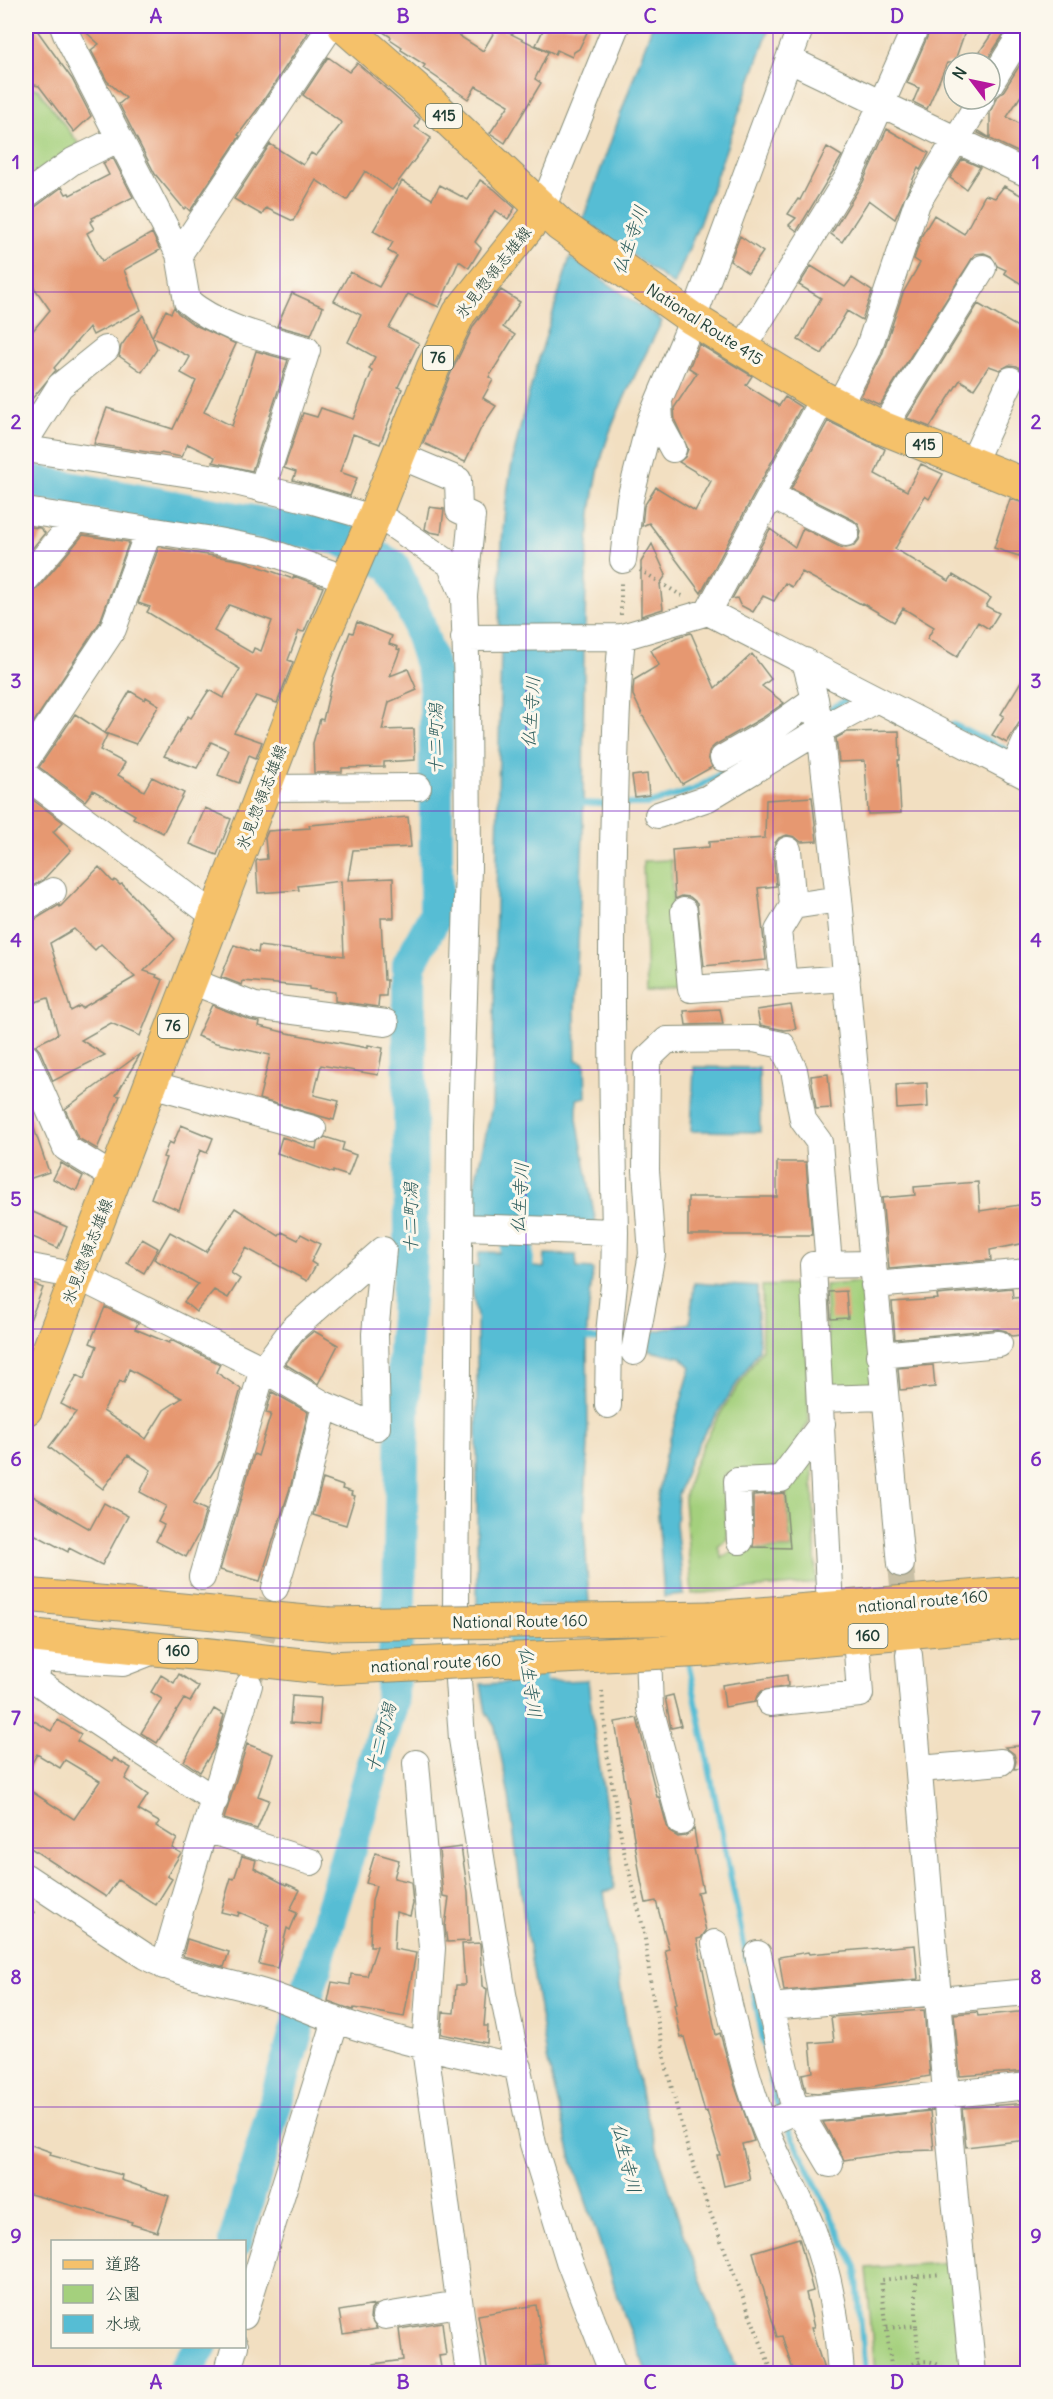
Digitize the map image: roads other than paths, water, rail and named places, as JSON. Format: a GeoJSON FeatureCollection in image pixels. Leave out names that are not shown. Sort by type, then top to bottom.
{"type":"FeatureCollection","features":[{"type":"Feature","properties":{"kind":"main road","name":"National Route 415"},"geometry":{"type":"LineString","coordinates":[[344,26],[418,91],[551,217],[685,313],[742,349],[883,429],[1028,486]]}},
{"type":"Feature","properties":{"kind":"main road","name":"氷見惣領志雄線"},"geometry":{"type":"LineString","coordinates":[[26,1409],[348,575],[433,368],[459,313],[551,217]]}},
{"type":"Feature","properties":{"kind":"main road","name":"national route 160"},"geometry":{"type":"LineString","coordinates":[[711,1618],[1028,1592]]}},
{"type":"Feature","properties":{"kind":"main road","name":"National Route 160"},"geometry":{"type":"LineString","coordinates":[[26,1595],[328,1624],[711,1618]]}},
{"type":"Feature","properties":{"kind":"main road","name":"national route 160"},"geometry":{"type":"LineString","coordinates":[[26,1635],[330,1668],[708,1650],[1028,1620]]}},
{"type":"Feature","properties":{"kind":"street"},"geometry":{"type":"LineString","coordinates":[[178,254],[331,26]]}},
{"type":"Feature","properties":{"kind":"street"},"geometry":{"type":"LineString","coordinates":[[551,217],[616,26]]}},
{"type":"Feature","properties":{"kind":"street"},"geometry":{"type":"LineString","coordinates":[[623,560],[630,499],[650,421],[659,400],[685,313],[790,60],[801,26]]}},
{"type":"Feature","properties":{"kind":"street"},"geometry":{"type":"LineString","coordinates":[[742,349],[850,174],[916,26]]}},
{"type":"Feature","properties":{"kind":"street"},"geometry":{"type":"LineString","coordinates":[[1002,65],[1026,26]]}},
{"type":"Feature","properties":{"kind":"street"},"geometry":{"type":"LineString","coordinates":[[68,28],[118,139],[178,254],[187,301],[203,314],[226,326],[307,350],[262,489]]}},
{"type":"Feature","properties":{"kind":"street"},"geometry":{"type":"LineString","coordinates":[[790,60],[1028,174]]}},
{"type":"Feature","properties":{"kind":"street"},"geometry":{"type":"LineString","coordinates":[[708,612],[772,496],[831,401],[867,350],[917,203],[974,111]]}},
{"type":"Feature","properties":{"kind":"street"},"geometry":{"type":"LineString","coordinates":[[26,195],[73,161],[118,139]]}},
{"type":"Feature","properties":{"kind":"street"},"geometry":{"type":"LineString","coordinates":[[883,429],[983,268]]}},
{"type":"Feature","properties":{"kind":"street"},"geometry":{"type":"LineString","coordinates":[[26,440],[60,386],[106,349]]}},
{"type":"Feature","properties":{"kind":"street"},"geometry":{"type":"LineString","coordinates":[[972,464],[1011,380]]}},
{"type":"Feature","properties":{"kind":"street"},"geometry":{"type":"LineString","coordinates":[[659,400],[660,425],[673,449]]}},
{"type":"Feature","properties":{"kind":"street"},"geometry":{"type":"LineString","coordinates":[[26,449],[223,479],[371,523],[390,523],[450,564],[464,596]]}},
{"type":"Feature","properties":{"kind":"street"},"geometry":{"type":"LineString","coordinates":[[398,455],[458,480],[459,510],[472,516],[464,596],[468,868],[458,1277],[456,1607],[462,1739],[503,1994],[533,2144],[569,2261],[613,2373]]}},
{"type":"Feature","properties":{"kind":"street"},"geometry":{"type":"LineString","coordinates":[[772,496],[846,532]]}},
{"type":"Feature","properties":{"kind":"street"},"geometry":{"type":"LineString","coordinates":[[26,511],[264,550],[348,575]]}},
{"type":"Feature","properties":{"kind":"street"},"geometry":{"type":"LineString","coordinates":[[26,579],[77,519]]}},
{"type":"Feature","properties":{"kind":"street"},"geometry":{"type":"LineString","coordinates":[[26,760],[113,629],[149,530]]}},
{"type":"Feature","properties":{"kind":"street"},"geometry":{"type":"LineString","coordinates":[[464,638],[615,638],[708,612],[1020,774],[1028,737]]}},
{"type":"Feature","properties":{"kind":"street"},"geometry":{"type":"LineString","coordinates":[[608,1405],[609,1334],[614,1284],[615,1232],[612,930],[615,638]]}},
{"type":"Feature","properties":{"kind":"street"},"geometry":{"type":"LineString","coordinates":[[805,661],[820,730],[839,899],[901,1564]]}},
{"type":"Feature","properties":{"kind":"street"},"geometry":{"type":"LineString","coordinates":[[723,758],[770,731],[815,699]]}},
{"type":"Feature","properties":{"kind":"street"},"geometry":{"type":"LineString","coordinates":[[657,814],[708,798],[820,730],[875,700]]}},
{"type":"Feature","properties":{"kind":"street"},"geometry":{"type":"LineString","coordinates":[[26,776],[216,916]]}},
{"type":"Feature","properties":{"kind":"street"},"geometry":{"type":"LineString","coordinates":[[265,788],[418,787]]}},
{"type":"Feature","properties":{"kind":"street"},"geometry":{"type":"LineString","coordinates":[[784,983],[778,931],[793,906],[788,850]]}},
{"type":"Feature","properties":{"kind":"street"},"geometry":{"type":"LineString","coordinates":[[26,907],[53,891]]}},
{"type":"Feature","properties":{"kind":"street"},"geometry":{"type":"LineString","coordinates":[[793,906],[839,899]]}},
{"type":"Feature","properties":{"kind":"street"},"geometry":{"type":"LineString","coordinates":[[684,911],[691,989],[847,978]]}},
{"type":"Feature","properties":{"kind":"street"},"geometry":{"type":"LineString","coordinates":[[191,981],[255,1006],[386,1023]]}},
{"type":"Feature","properties":{"kind":"street"},"geometry":{"type":"LineString","coordinates":[[634,1352],[652,1254],[646,1170],[647,1059],[667,1040],[754,1039],[782,1045],[794,1071],[803,1120],[819,1142],[829,1265]]}},
{"type":"Feature","properties":{"kind":"street"},"geometry":{"type":"LineString","coordinates":[[26,1057],[66,1148],[115,1178]]}},
{"type":"Feature","properties":{"kind":"street"},"geometry":{"type":"LineString","coordinates":[[151,1084],[313,1130]]}},
{"type":"Feature","properties":{"kind":"street"},"geometry":{"type":"LineString","coordinates":[[461,1227],[615,1232]]}},
{"type":"Feature","properties":{"kind":"street"},"geometry":{"type":"LineString","coordinates":[[26,1266],[77,1276],[264,1368],[325,1405],[377,1427],[375,1334],[383,1250],[292,1330],[264,1368],[201,1576]]}},
{"type":"Feature","properties":{"kind":"street"},"geometry":{"type":"LineString","coordinates":[[830,1608],[813,1265],[829,1265],[873,1275],[1028,1272]]}},
{"type":"Feature","properties":{"kind":"street"},"geometry":{"type":"LineString","coordinates":[[880,1355],[999,1344]]}},
{"type":"Feature","properties":{"kind":"street"},"geometry":{"type":"LineString","coordinates":[[740,1541],[737,1481],[781,1479],[821,1411],[884,1397]]}},
{"type":"Feature","properties":{"kind":"street"},"geometry":{"type":"LineString","coordinates":[[275,1588],[305,1489],[325,1405]]}},
{"type":"Feature","properties":{"kind":"street"},"geometry":{"type":"LineString","coordinates":[[770,1703],[860,1694],[856,1637]]}},
{"type":"Feature","properties":{"kind":"street"},"geometry":{"type":"LineString","coordinates":[[157,1649],[123,1663],[40,1658],[36,1680],[215,1800]]}},
{"type":"Feature","properties":{"kind":"street"},"geometry":{"type":"LineString","coordinates":[[648,1653],[650,1708],[681,1822]]}},
{"type":"Feature","properties":{"kind":"street"},"geometry":{"type":"LineString","coordinates":[[909,1655],[962,2272],[973,2373]]}},
{"type":"Feature","properties":{"kind":"street"},"geometry":{"type":"LineString","coordinates":[[164,1966],[187,1883],[206,1829],[249,1685]]}},
{"type":"Feature","properties":{"kind":"street"},"geometry":{"type":"LineString","coordinates":[[920,1769],[1001,1762]]}},
{"type":"Feature","properties":{"kind":"street"},"geometry":{"type":"LineString","coordinates":[[416,1763],[432,1948],[424,2048],[469,2373]]}},
{"type":"Feature","properties":{"kind":"street"},"geometry":{"type":"LineString","coordinates":[[206,1829],[310,1862]]}},
{"type":"Feature","properties":{"kind":"street"},"geometry":{"type":"LineString","coordinates":[[34,1883],[144,1956],[164,1966],[200,1978],[255,1990],[336,2020],[424,2048],[519,2067]]}},
{"type":"Feature","properties":{"kind":"street"},"geometry":{"type":"LineString","coordinates":[[715,1943],[747,2079],[764,2126],[815,2239],[827,2277],[839,2331],[841,2373]]}},
{"type":"Feature","properties":{"kind":"street"},"geometry":{"type":"LineString","coordinates":[[758,1954],[792,2098],[830,2163]]}},
{"type":"Feature","properties":{"kind":"street"},"geometry":{"type":"LineString","coordinates":[[770,2007],[1028,1992]]}},
{"type":"Feature","properties":{"kind":"street"},"geometry":{"type":"LineString","coordinates":[[246,2310],[336,2020]]}},
{"type":"Feature","properties":{"kind":"street"},"geometry":{"type":"LineString","coordinates":[[764,2126],[798,2110],[1028,2086]]}},
{"type":"Feature","properties":{"kind":"street"},"geometry":{"type":"LineString","coordinates":[[385,2316],[459,2304]]}},
{"type":"Feature","properties":{"kind":"street"},"geometry":{"type":"LineString","coordinates":[[226,2373],[234,2348]]}},
{"type":"Feature","properties":{"kind":"water"},"geometry":{"type":"Polygon","coordinates":[[[652,26],[770,26],[700,222],[674,285],[583,219],[652,26]]]}},
{"type":"Feature","properties":{"kind":"water"},"geometry":{"type":"Polygon","coordinates":[[[570,257],[662,321],[620,407],[601,460],[589,532],[585,628],[499,631],[501,566],[509,480],[532,383],[570,257]]]}},
{"type":"Feature","properties":{"kind":"water"},"geometry":{"type":"Polygon","coordinates":[[[501,646],[584,646],[583,836],[575,1012],[576,1060],[585,1063],[586,1097],[577,1099],[577,1119],[596,1224],[473,1221],[472,1196],[492,1106],[501,646]]]}},
{"type":"Feature","properties":{"kind":"water"},"geometry":{"type":"Polygon","coordinates":[[[694,1067],[759,1068],[760,1132],[691,1131],[694,1067]]]}},
{"type":"Feature","properties":{"kind":"water"},"geometry":{"type":"Polygon","coordinates":[[[479,1252],[512,1253],[512,1265],[544,1268],[545,1254],[576,1255],[577,1268],[593,1269],[587,1326],[588,1444],[584,1521],[589,1604],[477,1607],[477,1318],[470,1276],[471,1266],[478,1267],[479,1252]]]}},
{"type":"Feature","properties":{"kind":"water"},"geometry":{"type":"Polygon","coordinates":[[[694,1283],[757,1287],[759,1350],[705,1432],[690,1460],[678,1495],[676,1525],[684,1595],[664,1597],[657,1502],[665,1456],[691,1367],[681,1357],[649,1351],[648,1333],[690,1323],[694,1283]]]}},
{"type":"Feature","properties":{"kind":"water"},"geometry":{"type":"Polygon","coordinates":[[[588,1680],[614,1889],[604,1892],[628,2032],[644,2105],[677,2214],[706,2295],[739,2373],[647,2373],[627,2323],[572,2160],[547,2058],[525,1922],[509,1796],[495,1727],[486,1712],[481,1684],[588,1680]]]}},
{"type":"Feature","properties":{"kind":"waterway","name":"十二町潟"},"geometry":{"type":"LineString","coordinates":[[26,480],[339,538],[393,566],[416,617],[436,680],[436,914],[409,965],[411,1239],[404,1371],[399,1602],[391,1705],[236,2240]]}},
{"type":"Feature","properties":{"kind":"waterway"},"geometry":{"type":"LineString","coordinates":[[824,713],[854,695]]}},
{"type":"Feature","properties":{"kind":"waterway"},"geometry":{"type":"LineString","coordinates":[[952,724],[1013,753]]}},
{"type":"Feature","properties":{"kind":"waterway"},"geometry":{"type":"LineString","coordinates":[[777,741],[797,729]]}},
{"type":"Feature","properties":{"kind":"waterway"},"geometry":{"type":"LineString","coordinates":[[619,804],[648,804],[693,790],[735,765]]}},
{"type":"Feature","properties":{"kind":"waterway"},"geometry":{"type":"LineString","coordinates":[[577,803],[608,804]]}},
{"type":"Feature","properties":{"kind":"waterway","name":"仏生寺川"},"geometry":{"type":"LineString","coordinates":[[514,1313],[520,1196]]}},
{"type":"Feature","properties":{"kind":"waterway"},"geometry":{"type":"LineString","coordinates":[[581,1338],[604,1339]]}},
{"type":"Feature","properties":{"kind":"waterway","name":"仏生寺川"},"geometry":{"type":"LineString","coordinates":[[517,1591],[537,1728]]}},
{"type":"Feature","properties":{"kind":"waterway"},"geometry":{"type":"LineString","coordinates":[[688,1661],[747,1960]]}},
{"type":"Feature","properties":{"kind":"waterway"},"geometry":{"type":"LineString","coordinates":[[752,1984],[775,2100],[781,2112]]}},
{"type":"Feature","properties":{"kind":"waterway"},"geometry":{"type":"LineString","coordinates":[[785,2121],[856,2267],[865,2374]]}},
{"type":"Feature","properties":{"kind":"waterway","name":"十二町潟"},"geometry":{"type":"LineString","coordinates":[[183,2374],[200,2348]]}},
{"type":"Feature","properties":{"kind":"tunnel"},"geometry":{"type":"LineString","coordinates":[[901,1564],[906,1619]]}},
{"type":"Feature","properties":{"kind":"tunnel"},"geometry":{"type":"LineString","coordinates":[[251,1677],[272,1600]]}}]}
